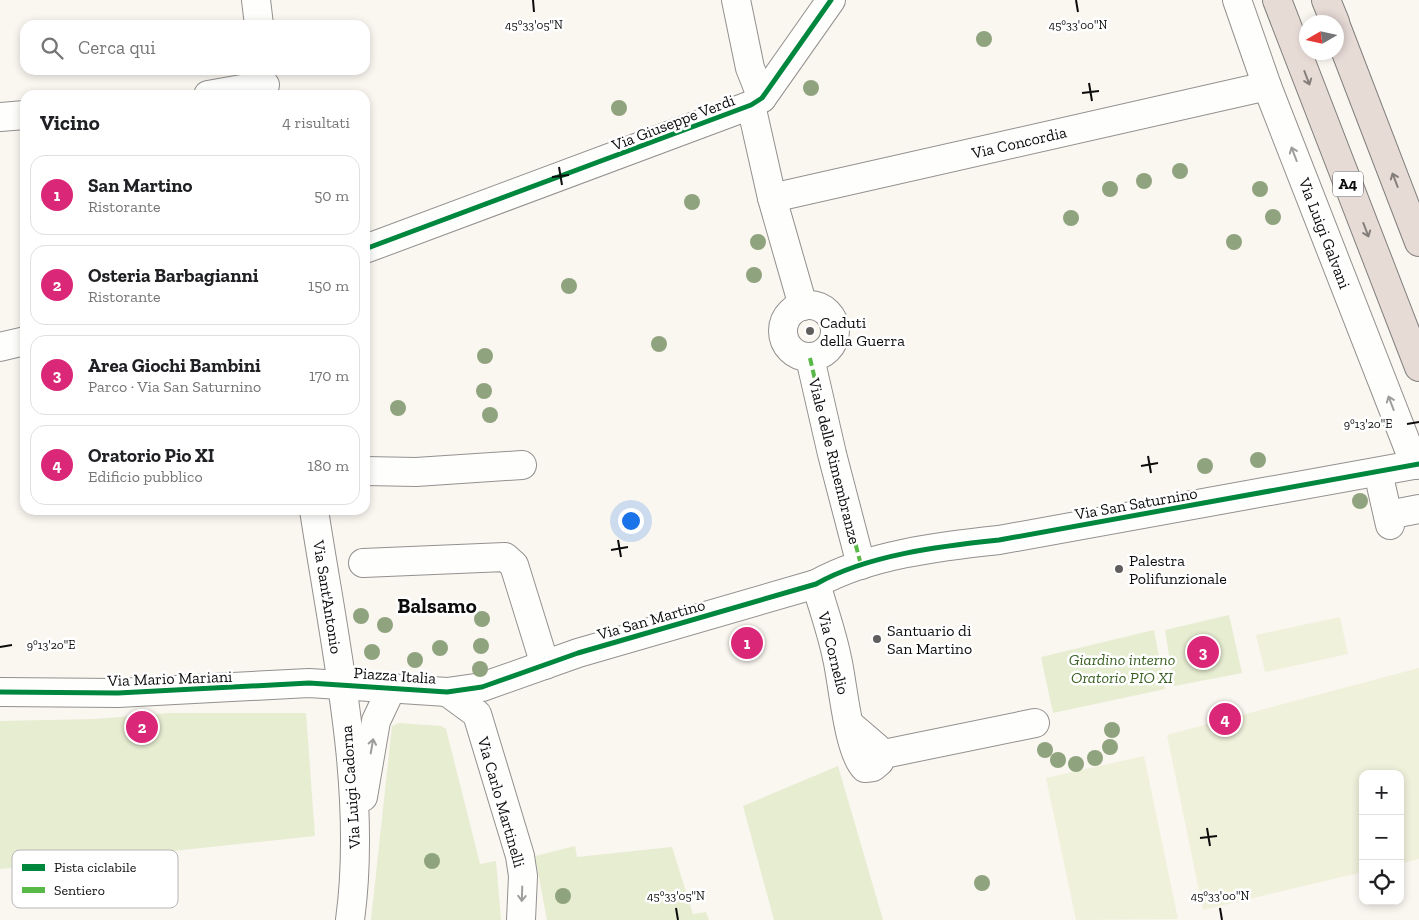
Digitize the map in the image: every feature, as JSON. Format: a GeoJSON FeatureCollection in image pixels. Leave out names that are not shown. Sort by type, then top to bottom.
{"type":"FeatureCollection","features":[{"type":"Feature","properties":{"kind":"highway","name":"A4"},"geometry":{"type":"LineString","coordinates":[[1277,0],[1419,367]]}},
{"type":"Feature","properties":{"kind":"highway"},"geometry":{"type":"LineString","coordinates":[[1326,0],[1332,15]]}},
{"type":"Feature","properties":{"kind":"highway"},"geometry":{"type":"LineString","coordinates":[[1344,47],[1419,242]]}},
{"type":"Feature","properties":{"kind":"street"},"geometry":{"type":"LineString","coordinates":[[256,0],[258,20]]}},
{"type":"Feature","properties":{"kind":"street"},"geometry":{"type":"LineString","coordinates":[[736,0],[757,102],[772,198],[803,306]]}},
{"type":"Feature","properties":{"kind":"street"},"geometry":{"type":"LineString","coordinates":[[757,102],[831,0]]}},
{"type":"Feature","properties":{"kind":"street","name":"Via Luigi Galvani"},"geometry":{"type":"LineString","coordinates":[[1237,0],[1267,86],[1417,465]]}},
{"type":"Feature","properties":{"kind":"street"},"geometry":{"type":"LineString","coordinates":[[232,90],[265,83]]}},
{"type":"Feature","properties":{"kind":"street","name":"Via Concordia"},"geometry":{"type":"LineString","coordinates":[[772,198],[1267,86]]}},
{"type":"Feature","properties":{"kind":"street","name":"Via Giuseppe Verdi"},"geometry":{"type":"LineString","coordinates":[[370,247],[757,102]]}},
{"type":"Feature","properties":{"kind":"street"},"geometry":{"type":"LineString","coordinates":[[0,117],[20,115]]}},
{"type":"Feature","properties":{"kind":"street","name":"Viale delle Rimembranze"},"geometry":{"type":"LineString","coordinates":[[811,305],[827,312],[835,328],[832,344],[819,356],[810,358],[794,353],[788,347],[782,331],[789,315],[803,306],[811,305]]}},
{"type":"Feature","properties":{"kind":"street"},"geometry":{"type":"LineString","coordinates":[[0,347],[20,342]]}},
{"type":"Feature","properties":{"kind":"street","name":"Viale delle Rimembranze"},"geometry":{"type":"LineString","coordinates":[[810,358],[832,454],[861,565]]}},
{"type":"Feature","properties":{"kind":"street"},"geometry":{"type":"LineString","coordinates":[[370,471],[416,472],[522,465]]}},
{"type":"Feature","properties":{"kind":"street","name":"Via San Saturnino"},"geometry":{"type":"LineString","coordinates":[[861,565],[948,545],[1009,538],[1417,465]]}},
{"type":"Feature","properties":{"kind":"street"},"geometry":{"type":"LineString","coordinates":[[1378,472],[1389,520],[1419,509]]}},
{"type":"Feature","properties":{"kind":"street","name":"Via Sant'Antonio"},"geometry":{"type":"LineString","coordinates":[[315,515],[342,684]]}},
{"type":"Feature","properties":{"kind":"street"},"geometry":{"type":"LineString","coordinates":[[363,563],[505,557],[514,565],[545,665]]}},
{"type":"Feature","properties":{"kind":"street","name":"Via San Martino"},"geometry":{"type":"LineString","coordinates":[[447,692],[482,687],[545,665],[816,584],[840,571],[861,565]]}},
{"type":"Feature","properties":{"kind":"street","name":"Via Cornelio"},"geometry":{"type":"LineString","coordinates":[[816,584],[837,655],[849,724],[860,763],[866,768],[873,767],[879,762],[879,755],[1035,723]]}},
{"type":"Feature","properties":{"kind":"street","name":"Via Mario Mariani"},"geometry":{"type":"LineString","coordinates":[[0,692],[118,693],[308,683],[342,684]]}},
{"type":"Feature","properties":{"kind":"street","name":"Piazza Italia"},"geometry":{"type":"LineString","coordinates":[[342,684],[447,692]]}},
{"type":"Feature","properties":{"kind":"street","name":"Via Luigi Cadorna"},"geometry":{"type":"LineString","coordinates":[[342,684],[356,828],[350,920]]}},
{"type":"Feature","properties":{"kind":"street"},"geometry":{"type":"LineString","coordinates":[[356,828],[376,721],[392,687]]}},
{"type":"Feature","properties":{"kind":"street","name":"Via Carlo Martinelli"},"geometry":{"type":"LineString","coordinates":[[482,687],[477,714],[520,856],[522,876],[521,920]]}},
{"type":"Feature","properties":{"kind":"street","name":"Via Carlo Martinelli"},"geometry":{"type":"LineString","coordinates":[[447,692],[477,714]]}},
{"type":"Feature","properties":{"kind":"green space"},"geometry":{"type":"Polygon","coordinates":[[[1229,615],[1242,673],[1174,686],[1165,630],[1229,615]]]}},
{"type":"Feature","properties":{"kind":"green space"},"geometry":{"type":"Polygon","coordinates":[[[1340,617],[1348,654],[1265,672],[1256,635],[1340,617]]]}},
{"type":"Feature","properties":{"kind":"green space","name":"Giardino interno Oratorio PIO XI"},"geometry":{"type":"Polygon","coordinates":[[[1154,630],[1165,689],[1053,713],[1041,657],[1154,630]]]}},
{"type":"Feature","properties":{"kind":"green space"},"geometry":{"type":"Polygon","coordinates":[[[1419,668],[1419,859],[1404,863],[1404,770],[1359,770],[1359,873],[1203,910],[1167,735],[1419,668]]]}},
{"type":"Feature","properties":{"kind":"green space"},"geometry":{"type":"Polygon","coordinates":[[[170,713],[306,713],[315,836],[178,850],[12,850],[12,868],[0,869],[0,721],[95,719],[170,713]]]}},
{"type":"Feature","properties":{"kind":"green space"},"geometry":{"type":"Polygon","coordinates":[[[399,723],[441,726],[446,729],[480,864],[496,861],[501,920],[371,920],[392,726],[399,723]]]}},
{"type":"Feature","properties":{"kind":"green space"},"geometry":{"type":"Polygon","coordinates":[[[1144,756],[1178,919],[1076,920],[1046,778],[1144,756]]]}},
{"type":"Feature","properties":{"kind":"green space"},"geometry":{"type":"Polygon","coordinates":[[[838,766],[883,920],[774,920],[743,806],[838,766]]]}},
{"type":"Feature","properties":{"kind":"green space"},"geometry":{"type":"Polygon","coordinates":[[[575,846],[577,857],[672,847],[693,914],[706,912],[709,920],[547,920],[535,856],[575,846]]]}},
{"type":"Feature","properties":{"kind":"marked path"},"geometry":{"type":"LineString","coordinates":[[810,358],[832,454],[861,565]]}},
{"type":"Feature","properties":{"kind":"cycle path"},"geometry":{"type":"LineString","coordinates":[[370,247],[751,105],[762,98],[831,0]]}},
{"type":"Feature","properties":{"kind":"cycle path"},"geometry":{"type":"LineString","coordinates":[[0,692],[118,693],[309,683],[447,692],[482,687],[578,653],[816,584],[858,566],[905,553],[999,540],[1419,464]]}},
{"type":"Feature","properties":{"kind":"place","name":"Caduti della Guerra"},"geometry":{"type":"Point","coordinates":[810,331]}},
{"type":"Feature","properties":{"kind":"place","name":"Palestra Polifunzionale"},"geometry":{"type":"Point","coordinates":[1119,569]}},
{"type":"Feature","properties":{"kind":"place","name":"Santuario di San Martino"},"geometry":{"type":"Point","coordinates":[877,639]}},
{"type":"Feature","properties":{"kind":"place","name":"San Martino"},"geometry":{"type":"Point","coordinates":[747,643]}},
{"type":"Feature","properties":{"kind":"place","name":"Area Giochi Bambini"},"geometry":{"type":"Point","coordinates":[1203,652]}},
{"type":"Feature","properties":{"kind":"place","name":"Oratorio Pio XI"},"geometry":{"type":"Point","coordinates":[1225,719]}},
{"type":"Feature","properties":{"kind":"place","name":"Osteria Barbagianni"},"geometry":{"type":"Point","coordinates":[142,727]}},
{"type":"Feature","properties":{"kind":"district","name":"Balsamo"},"geometry":{"type":"Point","coordinates":[437,606]}}]}
